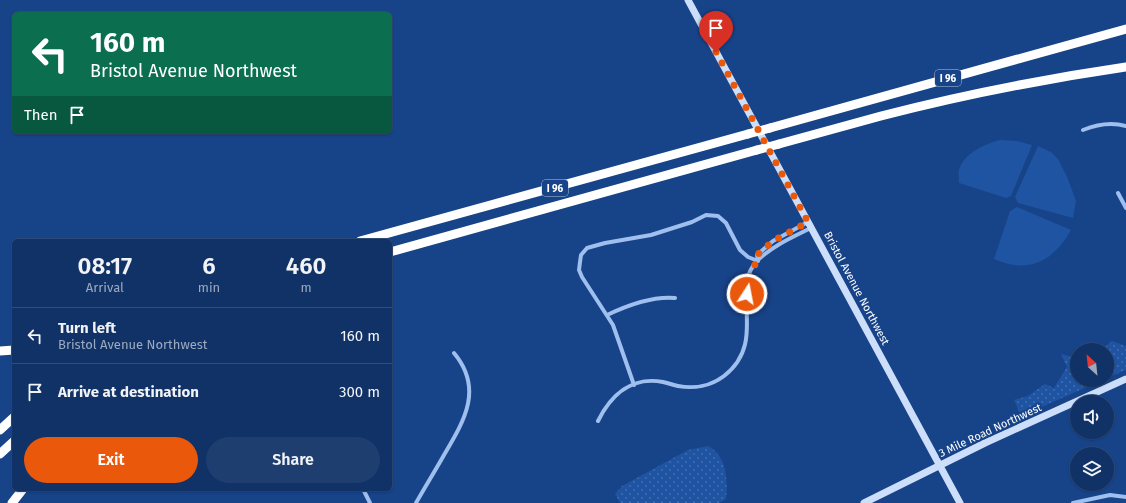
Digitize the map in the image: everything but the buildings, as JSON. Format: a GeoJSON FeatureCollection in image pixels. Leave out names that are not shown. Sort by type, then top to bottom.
{"type":"FeatureCollection","features":[{"type":"Feature","properties":{"kind":"highway","name":"I 96"},"geometry":{"type":"LineString","coordinates":[[367,239],[1126,29]]}},
{"type":"Feature","properties":{"kind":"highway","name":"I 96"},"geometry":{"type":"LineString","coordinates":[[392,251],[882,116],[962,97],[1063,77],[1126,67]]}},
{"type":"Feature","properties":{"kind":"highway"},"geometry":{"type":"LineString","coordinates":[[0,351],[12,350]]}},
{"type":"Feature","properties":{"kind":"highway"},"geometry":{"type":"LineString","coordinates":[[0,430],[12,419]]}},
{"type":"Feature","properties":{"kind":"highway"},"geometry":{"type":"LineString","coordinates":[[0,454],[12,443]]}},
{"type":"Feature","properties":{"kind":"highway"},"geometry":{"type":"LineString","coordinates":[[12,503],[21,491]]}},
{"type":"Feature","properties":{"kind":"street","name":"Bristol Avenue Northwest"},"geometry":{"type":"LineString","coordinates":[[688,0],[960,503]]}},
{"type":"Feature","properties":{"kind":"street"},"geometry":{"type":"LineString","coordinates":[[1084,130],[1113,123],[1126,126]]}},
{"type":"Feature","properties":{"kind":"street"},"geometry":{"type":"LineString","coordinates":[[1118,193],[1126,208]]}},
{"type":"Feature","properties":{"kind":"street"},"geometry":{"type":"LineString","coordinates":[[634,385],[617,335],[579,270],[581,255],[587,248],[605,243],[651,235],[692,222],[706,215],[718,216],[726,223],[740,250],[748,257],[758,261]]}},
{"type":"Feature","properties":{"kind":"street"},"geometry":{"type":"LineString","coordinates":[[758,261],[757,255],[773,241],[810,225]]}},
{"type":"Feature","properties":{"kind":"street"},"geometry":{"type":"LineString","coordinates":[[598,421],[613,398],[626,388],[657,381],[686,387],[698,387],[716,381],[731,369],[738,360],[748,333],[747,294],[748,281],[751,271],[758,261],[772,249],[810,225]]}},
{"type":"Feature","properties":{"kind":"street"},"geometry":{"type":"LineString","coordinates":[[607,316],[627,306],[659,297],[675,298]]}},
{"type":"Feature","properties":{"kind":"street"},"geometry":{"type":"LineString","coordinates":[[416,503],[466,416],[469,397],[468,380],[465,369],[454,353]]}},
{"type":"Feature","properties":{"kind":"street","name":"3 Mile Road Northwest"},"geometry":{"type":"LineString","coordinates":[[864,503],[985,443],[1126,379]]}},
{"type":"Feature","properties":{"kind":"street"},"geometry":{"type":"LineString","coordinates":[[363,491],[370,503]]}},
{"type":"Feature","properties":{"kind":"street"},"geometry":{"type":"LineString","coordinates":[[1073,503],[1110,495],[1126,497]]}},
{"type":"Feature","properties":{"kind":"shaded area"},"geometry":{"type":"Polygon","coordinates":[[[1000,140],[1017,141],[1032,145],[1011,196],[1006,198],[959,183],[959,170],[965,159],[976,150],[1000,140]]]}},
{"type":"Feature","properties":{"kind":"shaded area"},"geometry":{"type":"Polygon","coordinates":[[[1038,146],[1051,152],[1058,159],[1068,179],[1076,201],[1073,218],[1018,203],[1015,197],[1038,146]]]}},
{"type":"Feature","properties":{"kind":"shaded area"},"geometry":{"type":"Polygon","coordinates":[[[1017,207],[1071,230],[1064,241],[1048,257],[1029,265],[1006,263],[994,259],[1010,211],[1017,207]]]}},
{"type":"Feature","properties":{"kind":"shaded area"},"geometry":{"type":"Polygon","coordinates":[[[1112,341],[1126,346],[1126,370],[1114,375],[1114,343],[1110,343],[1112,341]]]}},
{"type":"Feature","properties":{"kind":"shaded area"},"geometry":{"type":"Polygon","coordinates":[[[1061,354],[1070,356],[1070,387],[1087,387],[1021,416],[1014,400],[1028,396],[1045,384],[1054,388],[1067,367],[1061,354]]]}},
{"type":"Feature","properties":{"kind":"shaded area"},"geometry":{"type":"Polygon","coordinates":[[[708,446],[714,450],[723,462],[727,484],[726,499],[719,503],[620,503],[615,494],[622,486],[688,450],[708,446]]]}},
{"type":"Feature","properties":{"kind":"route"},"geometry":{"type":"LineString","coordinates":[[716,52],[808,222],[773,241],[757,255],[758,261],[751,271],[748,281],[747,294]]}}]}
